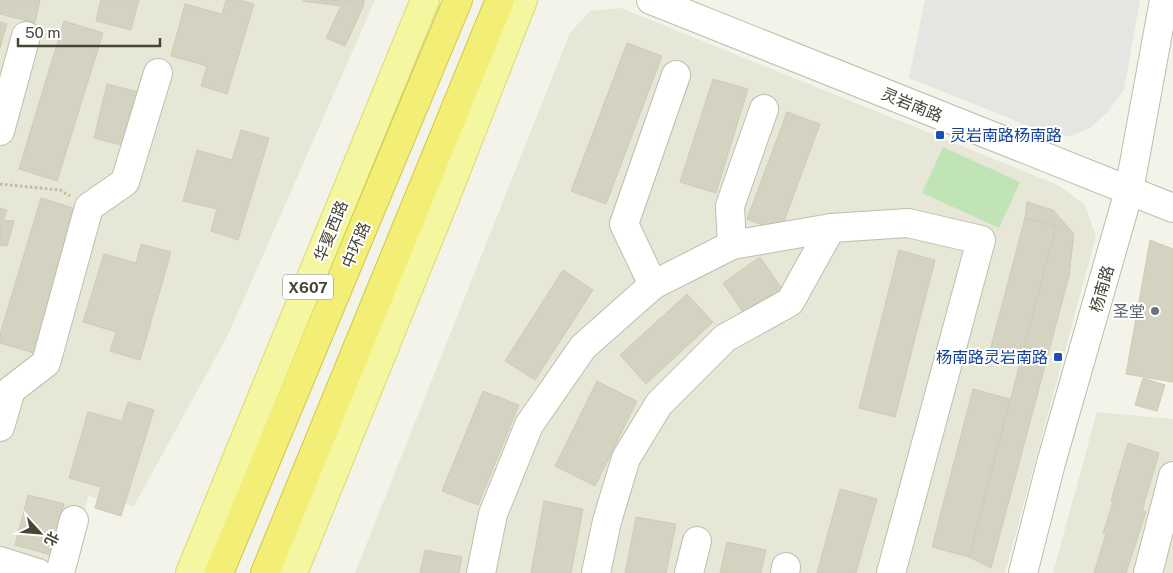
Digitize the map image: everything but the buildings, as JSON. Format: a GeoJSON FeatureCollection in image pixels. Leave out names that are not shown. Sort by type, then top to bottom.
{"type":"FeatureCollection","features":[{"type":"Feature","properties":{"kind":"highway","name":"中环路"},"geometry":{"type":"LineString","coordinates":[[219,573],[458,0]]}},
{"type":"Feature","properties":{"kind":"highway"},"geometry":{"type":"LineString","coordinates":[[265,573],[500,0]]}},
{"type":"Feature","properties":{"kind":"highway"},"geometry":{"type":"LineString","coordinates":[[211,573],[281,424]]}},
{"type":"Feature","properties":{"kind":"main road","name":"华夏西路"},"geometry":{"type":"LineString","coordinates":[[190,573],[425,0]]}},
{"type":"Feature","properties":{"kind":"main road"},"geometry":{"type":"LineString","coordinates":[[293,573],[446,196],[523,0]]}},
{"type":"Feature","properties":{"kind":"street","name":"灵岩南路"},"geometry":{"type":"LineString","coordinates":[[652,0],[1173,208]]}},
{"type":"Feature","properties":{"kind":"street","name":"杨南路"},"geometry":{"type":"LineString","coordinates":[[1023,573],[1051,463],[1129,191],[1164,0]]}},
{"type":"Feature","properties":{"kind":"street"},"geometry":{"type":"LineString","coordinates":[[0,132],[26,36]]}},
{"type":"Feature","properties":{"kind":"street"},"geometry":{"type":"LineString","coordinates":[[0,427],[11,390],[46,363],[89,207],[125,182],[158,73]]}},
{"type":"Feature","properties":{"kind":"street"},"geometry":{"type":"LineString","coordinates":[[653,285],[624,224],[676,75]]}},
{"type":"Feature","properties":{"kind":"street"},"geometry":{"type":"LineString","coordinates":[[732,245],[730,206],[764,109]]}},
{"type":"Feature","properties":{"kind":"street"},"geometry":{"type":"LineString","coordinates":[[481,573],[493,514],[529,425],[584,347],[653,285],[732,245],[831,228],[908,223],[981,240],[892,573]]}},
{"type":"Feature","properties":{"kind":"street"},"geometry":{"type":"LineString","coordinates":[[596,573],[607,521],[626,458],[659,404],[725,338],[790,302],[831,228]]}},
{"type":"Feature","properties":{"kind":"street"},"geometry":{"type":"LineString","coordinates":[[1148,573],[1173,476]]}},
{"type":"Feature","properties":{"kind":"street"},"geometry":{"type":"LineString","coordinates":[[60,573],[74,520]]}},
{"type":"Feature","properties":{"kind":"street"},"geometry":{"type":"LineString","coordinates":[[689,573],[697,541]]}},
{"type":"Feature","properties":{"kind":"street"},"geometry":{"type":"LineString","coordinates":[[0,561],[38,573]]}},
{"type":"Feature","properties":{"kind":"path"},"geometry":{"type":"LineString","coordinates":[[0,184],[60,190],[89,207]]}},
{"type":"Feature","properties":{"kind":"shaded area"},"geometry":{"type":"Polygon","coordinates":[[[0,0],[375,0],[228,335],[134,506],[88,496],[72,573],[0,573],[0,0]]]}},
{"type":"Feature","properties":{"kind":"shaded area"},"geometry":{"type":"Polygon","coordinates":[[[925,0],[1140,0],[1124,89],[1109,111],[1090,128],[1071,136],[1051,135],[909,78],[925,0]]]}},
{"type":"Feature","properties":{"kind":"shaded area"},"geometry":{"type":"Polygon","coordinates":[[[621,8],[1058,185],[1085,205],[1096,236],[1005,573],[355,573],[570,33],[590,11],[621,8]]]}},
{"type":"Feature","properties":{"kind":"shaded area"},"geometry":{"type":"Polygon","coordinates":[[[1097,412],[1173,419],[1173,573],[1053,573],[1097,412]]]}},
{"type":"Feature","properties":{"kind":"green space"},"geometry":{"type":"Polygon","coordinates":[[[943,147],[1020,182],[999,228],[922,193],[943,147]]]}},
{"type":"Feature","properties":{"kind":"place","name":"灵岩南路杨南路"},"geometry":{"type":"Point","coordinates":[940,135]}},
{"type":"Feature","properties":{"kind":"place","name":"圣堂"},"geometry":{"type":"Point","coordinates":[1155,311]}},
{"type":"Feature","properties":{"kind":"place","name":"杨南路灵岩南路"},"geometry":{"type":"Point","coordinates":[1058,357]}}]}
